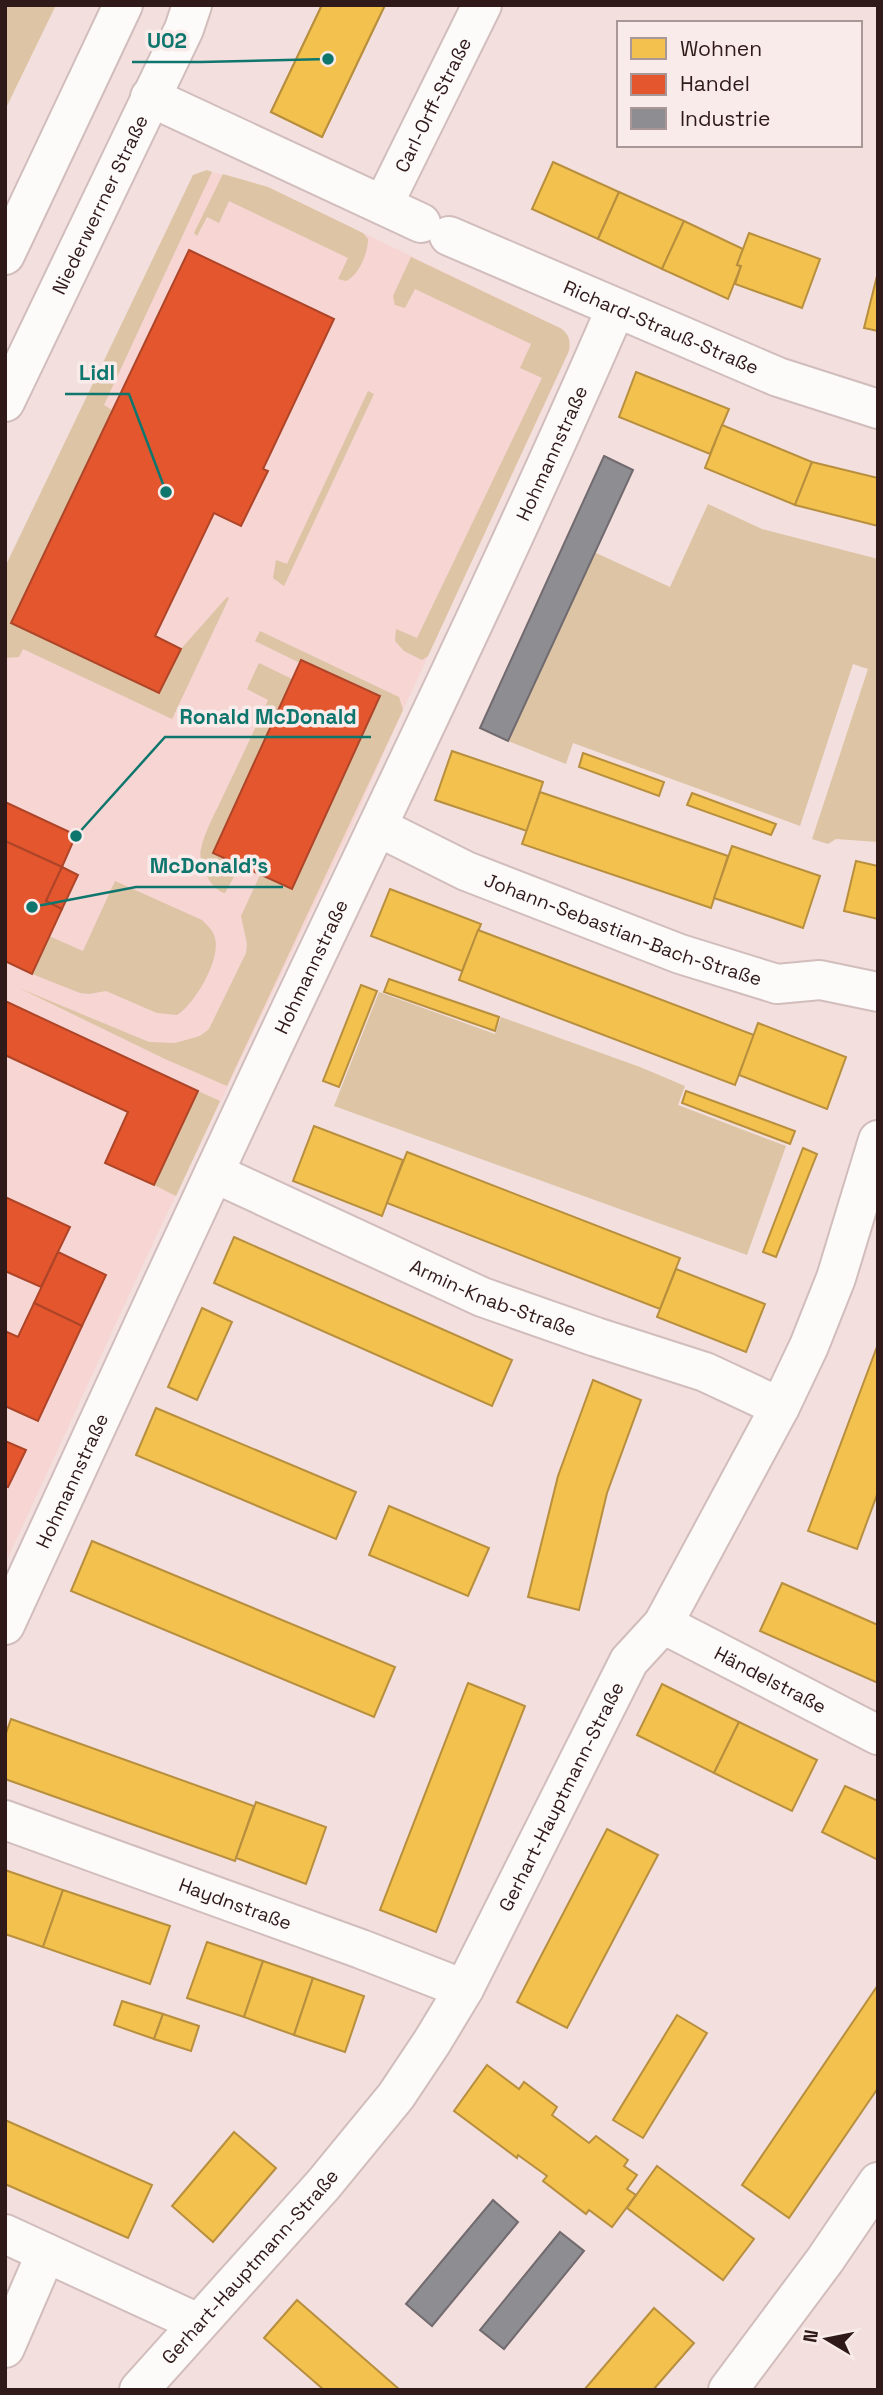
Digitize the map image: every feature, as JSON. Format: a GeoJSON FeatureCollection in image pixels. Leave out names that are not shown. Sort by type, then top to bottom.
{"type":"FeatureCollection","features":[{"type":"Feature","properties":{"kind":"street"},"geometry":{"type":"LineString","coordinates":[[5,255],[123,5]]}},
{"type":"Feature","properties":{"kind":"street","name":"Niederwerrner Straße"},"geometry":{"type":"LineString","coordinates":[[5,402],[184,29],[192,5]]}},
{"type":"Feature","properties":{"kind":"street","name":"Carl-Orff-Straße"},"geometry":{"type":"LineString","coordinates":[[383,205],[482,5]]}},
{"type":"Feature","properties":{"kind":"street","name":"Richard-Strauß-Straße"},"geometry":{"type":"LineString","coordinates":[[150,97],[435,229],[616,308],[778,377],[878,409]]}},
{"type":"Feature","properties":{"kind":"street","name":"Hohmannstraße"},"geometry":{"type":"LineString","coordinates":[[5,1625],[581,389],[616,308]]}},
{"type":"Feature","properties":{"kind":"street","name":"Johann-Sebastian-Bach-Straße"},"geometry":{"type":"LineString","coordinates":[[377,827],[466,871],[680,954],[777,984],[820,980],[878,992]]}},
{"type":"Feature","properties":{"kind":"street","name":"Gerhart-Hauptmann-Straße"},"geometry":{"type":"LineString","coordinates":[[139,2390],[323,2185],[396,2096],[464,1989],[629,1661],[663,1624],[780,1406],[809,1346],[836,1278],[878,1140]]}},
{"type":"Feature","properties":{"kind":"street","name":"Armin-Knab-Straße"},"geometry":{"type":"LineString","coordinates":[[214,1173],[482,1297],[705,1372],[780,1406]]}},
{"type":"Feature","properties":{"kind":"street","name":"Händelstraße"},"geometry":{"type":"LineString","coordinates":[[663,1624],[878,1735]]}},
{"type":"Feature","properties":{"kind":"street","name":"Haydnstraße"},"geometry":{"type":"LineString","coordinates":[[5,1820],[464,1989]]}},
{"type":"Feature","properties":{"kind":"street"},"geometry":{"type":"LineString","coordinates":[[728,2390],[825,2260],[878,2182]]}},
{"type":"Feature","properties":{"kind":"street"},"geometry":{"type":"LineString","coordinates":[[5,2234],[198,2323]]}},
{"type":"Feature","properties":{"kind":"street"},"geometry":{"type":"LineString","coordinates":[[5,2347],[46,2253]]}},
{"type":"Feature","properties":{"kind":"shaded area"},"geometry":{"type":"Polygon","coordinates":[[[5,5],[56,5],[5,110],[5,5]]]}},
{"type":"Feature","properties":{"kind":"shaded area"},"geometry":{"type":"Polygon","coordinates":[[[207,170],[212,172],[104,405],[112,410],[11,623],[159,693],[181,649],[227,597],[229,598],[172,719],[23,649],[19,657],[5,658],[5,567],[193,175],[207,170]]]}},
{"type":"Feature","properties":{"kind":"shaded area"},"geometry":{"type":"Polygon","coordinates":[[[212,172],[268,187],[562,329],[569,337],[570,349],[346,839],[152,1245],[5,1564],[5,585],[212,172]]]}},
{"type":"Feature","properties":{"kind":"shaded area"},"geometry":{"type":"Polygon","coordinates":[[[223,174],[268,187],[363,233],[368,239],[368,245],[359,269],[346,281],[338,279],[348,258],[229,201],[219,223],[207,217],[197,236],[194,233],[223,174]]]}},
{"type":"Feature","properties":{"kind":"shaded area"},"geometry":{"type":"Polygon","coordinates":[[[411,257],[562,329],[570,343],[568,353],[428,656],[422,660],[404,651],[395,641],[396,629],[417,638],[542,378],[520,368],[531,344],[415,289],[405,308],[395,305],[393,296],[411,257]]]}},
{"type":"Feature","properties":{"kind":"shaded area"},"geometry":{"type":"Polygon","coordinates":[[[368,391],[374,394],[284,586],[273,578],[276,560],[287,564],[368,391]]]}},
{"type":"Feature","properties":{"kind":"shaded area"},"geometry":{"type":"Polygon","coordinates":[[[708,504],[762,529],[878,559],[878,842],[836,839],[828,844],[812,839],[868,669],[853,664],[800,826],[573,743],[566,764],[508,741],[594,552],[670,587],[708,504]]]}},
{"type":"Feature","properties":{"kind":"shaded area"},"geometry":{"type":"Polygon","coordinates":[[[260,631],[399,697],[403,710],[227,1086],[19,988],[149,1042],[175,1043],[200,1036],[209,1029],[246,953],[247,944],[241,916],[260,875],[292,889],[300,663],[255,641],[260,631]]]}},
{"type":"Feature","properties":{"kind":"shaded area"},"geometry":{"type":"Polygon","coordinates":[[[259,663],[292,679],[213,853],[240,866],[225,893],[215,887],[207,876],[200,855],[211,821],[268,700],[247,689],[259,663]]]}},
{"type":"Feature","properties":{"kind":"shaded area"},"geometry":{"type":"Polygon","coordinates":[[[115,881],[202,920],[214,935],[214,957],[205,980],[191,1001],[177,1015],[157,1013],[106,991],[80,993],[32,974],[49,936],[83,951],[115,881]]]}},
{"type":"Feature","properties":{"kind":"shaded area"},"geometry":{"type":"Polygon","coordinates":[[[379,992],[495,1034],[501,1017],[640,1067],[685,1086],[678,1105],[786,1146],[747,1255],[334,1106],[379,992]]]}},
{"type":"Feature","properties":{"kind":"shaded area"},"geometry":{"type":"Polygon","coordinates":[[[198,1091],[220,1101],[176,1196],[154,1185],[198,1091]]]}},
{"type":"Feature","properties":{"kind":"building: Wohnen"},"geometry":{"type":"Polygon","coordinates":[[[322,5],[385,5],[322,137],[271,112],[322,5]]]}},
{"type":"Feature","properties":{"kind":"building: Wohnen"},"geometry":{"type":"Polygon","coordinates":[[[322,5],[385,5],[322,137],[271,112],[322,5]]]}},
{"type":"Feature","properties":{"kind":"building: Wohnen"},"geometry":{"type":"Polygon","coordinates":[[[553,162],[619,192],[598,239],[532,209],[553,162]]]}},
{"type":"Feature","properties":{"kind":"building: Wohnen"},"geometry":{"type":"Polygon","coordinates":[[[619,192],[684,221],[662,269],[598,239],[619,192]]]}},
{"type":"Feature","properties":{"kind":"building: Wohnen"},"geometry":{"type":"Polygon","coordinates":[[[684,221],[743,249],[737,265],[741,266],[728,299],[662,269],[684,221]]]}},
{"type":"Feature","properties":{"kind":"building: Wohnen"},"geometry":{"type":"Polygon","coordinates":[[[749,233],[820,259],[802,308],[735,284],[741,266],[737,265],[749,233]]]}},
{"type":"Feature","properties":{"kind":"building: Wohnen"},"geometry":{"type":"Polygon","coordinates":[[[878,276],[878,331],[864,328],[878,276]]]}},
{"type":"Feature","properties":{"kind":"building: Wohnen"},"geometry":{"type":"Polygon","coordinates":[[[636,372],[729,409],[710,454],[619,417],[636,372]]]}},
{"type":"Feature","properties":{"kind":"building: Wohnen"},"geometry":{"type":"Polygon","coordinates":[[[722,425],[812,462],[795,505],[705,468],[722,425]]]}},
{"type":"Feature","properties":{"kind":"building: Wohnen"},"geometry":{"type":"Polygon","coordinates":[[[812,462],[878,478],[878,526],[795,505],[812,462]]]}},
{"type":"Feature","properties":{"kind":"building: Wohnen"},"geometry":{"type":"Polygon","coordinates":[[[452,751],[543,782],[527,831],[435,800],[452,751]]]}},
{"type":"Feature","properties":{"kind":"building: Wohnen"},"geometry":{"type":"Polygon","coordinates":[[[583,753],[664,782],[659,796],[579,767],[583,753]]]}},
{"type":"Feature","properties":{"kind":"building: Wohnen"},"geometry":{"type":"Polygon","coordinates":[[[540,792],[728,856],[711,908],[522,844],[540,792]]]}},
{"type":"Feature","properties":{"kind":"building: Wohnen"},"geometry":{"type":"Polygon","coordinates":[[[692,793],[776,824],[771,835],[687,805],[692,793]]]}},
{"type":"Feature","properties":{"kind":"building: Wohnen"},"geometry":{"type":"Polygon","coordinates":[[[732,846],[820,876],[803,928],[714,898],[732,846]]]}},
{"type":"Feature","properties":{"kind":"building: Wohnen"},"geometry":{"type":"Polygon","coordinates":[[[856,861],[878,866],[878,919],[844,911],[856,861]]]}},
{"type":"Feature","properties":{"kind":"building: Wohnen"},"geometry":{"type":"Polygon","coordinates":[[[390,889],[481,924],[462,971],[371,936],[390,889]]]}},
{"type":"Feature","properties":{"kind":"building: Wohnen"},"geometry":{"type":"Polygon","coordinates":[[[478,930],[754,1035],[735,1085],[459,980],[478,930]]]}},
{"type":"Feature","properties":{"kind":"building: Wohnen"},"geometry":{"type":"Polygon","coordinates":[[[389,979],[499,1017],[495,1031],[384,992],[389,979]]]}},
{"type":"Feature","properties":{"kind":"building: Wohnen"},"geometry":{"type":"Polygon","coordinates":[[[361,985],[377,991],[339,1087],[323,1081],[361,985]]]}},
{"type":"Feature","properties":{"kind":"building: Wohnen"},"geometry":{"type":"Polygon","coordinates":[[[758,1023],[846,1057],[827,1109],[739,1075],[758,1023]]]}},
{"type":"Feature","properties":{"kind":"building: Wohnen"},"geometry":{"type":"Polygon","coordinates":[[[686,1091],[795,1131],[790,1144],[682,1103],[686,1091]]]}},
{"type":"Feature","properties":{"kind":"building: Wohnen"},"geometry":{"type":"Polygon","coordinates":[[[314,1126],[403,1160],[382,1216],[293,1181],[314,1126]]]}},
{"type":"Feature","properties":{"kind":"building: Wohnen"},"geometry":{"type":"Polygon","coordinates":[[[803,1148],[817,1154],[776,1257],[763,1252],[803,1148]]]}},
{"type":"Feature","properties":{"kind":"building: Wohnen"},"geometry":{"type":"Polygon","coordinates":[[[407,1152],[680,1258],[660,1309],[387,1203],[407,1152]]]}},
{"type":"Feature","properties":{"kind":"building: Wohnen"},"geometry":{"type":"Polygon","coordinates":[[[234,1237],[512,1360],[492,1406],[214,1283],[234,1237]]]}},
{"type":"Feature","properties":{"kind":"building: Wohnen"},"geometry":{"type":"Polygon","coordinates":[[[676,1269],[765,1304],[746,1352],[657,1317],[676,1269]]]}},
{"type":"Feature","properties":{"kind":"building: Wohnen"},"geometry":{"type":"Polygon","coordinates":[[[202,1308],[232,1322],[197,1400],[168,1387],[202,1308]]]}},
{"type":"Feature","properties":{"kind":"building: Wohnen"},"geometry":{"type":"Polygon","coordinates":[[[878,1344],[878,1492],[857,1549],[808,1531],[878,1344]]]}},
{"type":"Feature","properties":{"kind":"building: Wohnen"},"geometry":{"type":"Polygon","coordinates":[[[593,1380],[641,1400],[607,1493],[579,1610],[528,1597],[558,1476],[593,1380]]]}},
{"type":"Feature","properties":{"kind":"building: Wohnen"},"geometry":{"type":"Polygon","coordinates":[[[156,1408],[356,1492],[336,1539],[136,1455],[156,1408]]]}},
{"type":"Feature","properties":{"kind":"building: Wohnen"},"geometry":{"type":"Polygon","coordinates":[[[389,1506],[489,1548],[468,1596],[369,1555],[389,1506]]]}},
{"type":"Feature","properties":{"kind":"building: Wohnen"},"geometry":{"type":"Polygon","coordinates":[[[92,1541],[395,1667],[374,1717],[71,1591],[92,1541]]]}},
{"type":"Feature","properties":{"kind":"building: Wohnen"},"geometry":{"type":"Polygon","coordinates":[[[782,1583],[878,1625],[878,1683],[760,1631],[782,1583]]]}},
{"type":"Feature","properties":{"kind":"building: Wohnen"},"geometry":{"type":"Polygon","coordinates":[[[468,1683],[525,1706],[436,1932],[380,1910],[468,1683]]]}},
{"type":"Feature","properties":{"kind":"building: Wohnen"},"geometry":{"type":"Polygon","coordinates":[[[662,1684],[739,1722],[714,1773],[637,1735],[662,1684]]]}},
{"type":"Feature","properties":{"kind":"building: Wohnen"},"geometry":{"type":"Polygon","coordinates":[[[11,1719],[254,1806],[235,1861],[5,1779],[5,1736],[11,1719]]]}},
{"type":"Feature","properties":{"kind":"building: Wohnen"},"geometry":{"type":"Polygon","coordinates":[[[739,1722],[817,1760],[792,1811],[714,1773],[739,1722]]]}},
{"type":"Feature","properties":{"kind":"building: Wohnen"},"geometry":{"type":"Polygon","coordinates":[[[845,1786],[878,1801],[878,1860],[822,1832],[845,1786]]]}},
{"type":"Feature","properties":{"kind":"building: Wohnen"},"geometry":{"type":"Polygon","coordinates":[[[256,1802],[326,1827],[306,1884],[236,1858],[256,1802]]]}},
{"type":"Feature","properties":{"kind":"building: Wohnen"},"geometry":{"type":"Polygon","coordinates":[[[607,1829],[658,1855],[567,2028],[517,2002],[607,1829]]]}},
{"type":"Feature","properties":{"kind":"building: Wohnen"},"geometry":{"type":"Polygon","coordinates":[[[5,1870],[63,1890],[43,1947],[5,1934],[5,1870]]]}},
{"type":"Feature","properties":{"kind":"building: Wohnen"},"geometry":{"type":"Polygon","coordinates":[[[63,1890],[170,1926],[150,1984],[43,1947],[63,1890]]]}},
{"type":"Feature","properties":{"kind":"building: Wohnen"},"geometry":{"type":"Polygon","coordinates":[[[207,1942],[263,1961],[244,2017],[187,1998],[207,1942]]]}},
{"type":"Feature","properties":{"kind":"building: Wohnen"},"geometry":{"type":"Polygon","coordinates":[[[263,1961],[313,1978],[294,2035],[244,2017],[263,1961]]]}},
{"type":"Feature","properties":{"kind":"building: Wohnen"},"geometry":{"type":"Polygon","coordinates":[[[313,1978],[364,1996],[345,2052],[294,2035],[313,1978]]]}},
{"type":"Feature","properties":{"kind":"building: Wohnen"},"geometry":{"type":"Polygon","coordinates":[[[878,1985],[878,2088],[789,2218],[742,2185],[878,1985]]]}},
{"type":"Feature","properties":{"kind":"building: Wohnen"},"geometry":{"type":"Polygon","coordinates":[[[122,2001],[163,2014],[154,2039],[114,2025],[122,2001]]]}},
{"type":"Feature","properties":{"kind":"building: Wohnen"},"geometry":{"type":"Polygon","coordinates":[[[163,2014],[199,2026],[191,2051],[154,2039],[163,2014]]]}},
{"type":"Feature","properties":{"kind":"building: Wohnen"},"geometry":{"type":"Polygon","coordinates":[[[677,2015],[707,2033],[643,2138],[613,2120],[677,2015]]]}},
{"type":"Feature","properties":{"kind":"building: Wohnen"},"geometry":{"type":"Polygon","coordinates":[[[487,2065],[519,2089],[524,2082],[557,2107],[552,2115],[589,2143],[596,2136],[628,2160],[624,2166],[637,2175],[627,2189],[636,2195],[612,2227],[589,2210],[586,2214],[543,2181],[547,2176],[518,2155],[517,2158],[454,2111],[487,2065]]]}},
{"type":"Feature","properties":{"kind":"building: Wohnen"},"geometry":{"type":"Polygon","coordinates":[[[5,2120],[152,2185],[128,2238],[5,2184],[5,2120]]]}},
{"type":"Feature","properties":{"kind":"building: Wohnen"},"geometry":{"type":"Polygon","coordinates":[[[234,2132],[276,2168],[213,2242],[172,2206],[234,2132]]]}},
{"type":"Feature","properties":{"kind":"building: Wohnen"},"geometry":{"type":"Polygon","coordinates":[[[657,2166],[754,2239],[723,2280],[627,2208],[657,2166]]]}},
{"type":"Feature","properties":{"kind":"building: Wohnen"},"geometry":{"type":"Polygon","coordinates":[[[297,2300],[400,2390],[324,2390],[264,2338],[297,2300]]]}},
{"type":"Feature","properties":{"kind":"building: Wohnen"},"geometry":{"type":"Polygon","coordinates":[[[654,2308],[694,2343],[653,2390],[584,2390],[654,2308]]]}},
{"type":"Feature","properties":{"kind":"building: Handel"},"geometry":{"type":"Polygon","coordinates":[[[189,250],[334,319],[263,469],[268,471],[241,526],[214,513],[155,636],[181,649],[159,693],[11,623],[189,250]]]}},
{"type":"Feature","properties":{"kind":"building: Handel"},"geometry":{"type":"Polygon","coordinates":[[[301,660],[380,696],[292,889],[213,853],[301,660]]]}},
{"type":"Feature","properties":{"kind":"building: Handel"},"geometry":{"type":"Polygon","coordinates":[[[5,802],[76,835],[62,867],[5,841],[5,802]]]}},
{"type":"Feature","properties":{"kind":"building: Handel"},"geometry":{"type":"Polygon","coordinates":[[[5,841],[62,867],[46,901],[62,909],[32,974],[5,961],[5,841]]]}},
{"type":"Feature","properties":{"kind":"building: Handel"},"geometry":{"type":"Polygon","coordinates":[[[62,867],[78,875],[62,909],[46,901],[62,867]]]}},
{"type":"Feature","properties":{"kind":"building: Handel"},"geometry":{"type":"Polygon","coordinates":[[[5,1001],[198,1091],[154,1185],[105,1163],[128,1112],[5,1055],[5,1001]]]}},
{"type":"Feature","properties":{"kind":"building: Handel"},"geometry":{"type":"Polygon","coordinates":[[[5,1197],[70,1227],[41,1287],[5,1271],[5,1197]]]}},
{"type":"Feature","properties":{"kind":"building: Handel"},"geometry":{"type":"Polygon","coordinates":[[[58,1252],[106,1275],[82,1326],[34,1303],[58,1252]]]}},
{"type":"Feature","properties":{"kind":"building: Handel"},"geometry":{"type":"Polygon","coordinates":[[[34,1303],[82,1326],[38,1421],[5,1406],[5,1331],[18,1337],[34,1303]]]}},
{"type":"Feature","properties":{"kind":"building: Handel"},"geometry":{"type":"Polygon","coordinates":[[[5,1441],[26,1450],[8,1487],[5,1486],[5,1441]]]}},
{"type":"Feature","properties":{"kind":"building: Industrie"},"geometry":{"type":"Polygon","coordinates":[[[604,456],[633,470],[508,741],[480,728],[604,456]]]}},
{"type":"Feature","properties":{"kind":"building: Industrie"},"geometry":{"type":"Polygon","coordinates":[[[493,2200],[518,2222],[432,2326],[406,2304],[493,2200]]]}},
{"type":"Feature","properties":{"kind":"building: Industrie"},"geometry":{"type":"Polygon","coordinates":[[[560,2232],[584,2251],[504,2349],[480,2330],[560,2232]]]}},
{"type":"Feature","properties":{"kind":"place","name":"U02"},"geometry":{"type":"Point","coordinates":[328,59]}},
{"type":"Feature","properties":{"kind":"place","name":"Lidl"},"geometry":{"type":"Point","coordinates":[166,492]}},
{"type":"Feature","properties":{"kind":"place","name":"Ronald McDonald"},"geometry":{"type":"Point","coordinates":[76,836]}},
{"type":"Feature","properties":{"kind":"place","name":"McDonald's"},"geometry":{"type":"Point","coordinates":[32,907]}}]}
